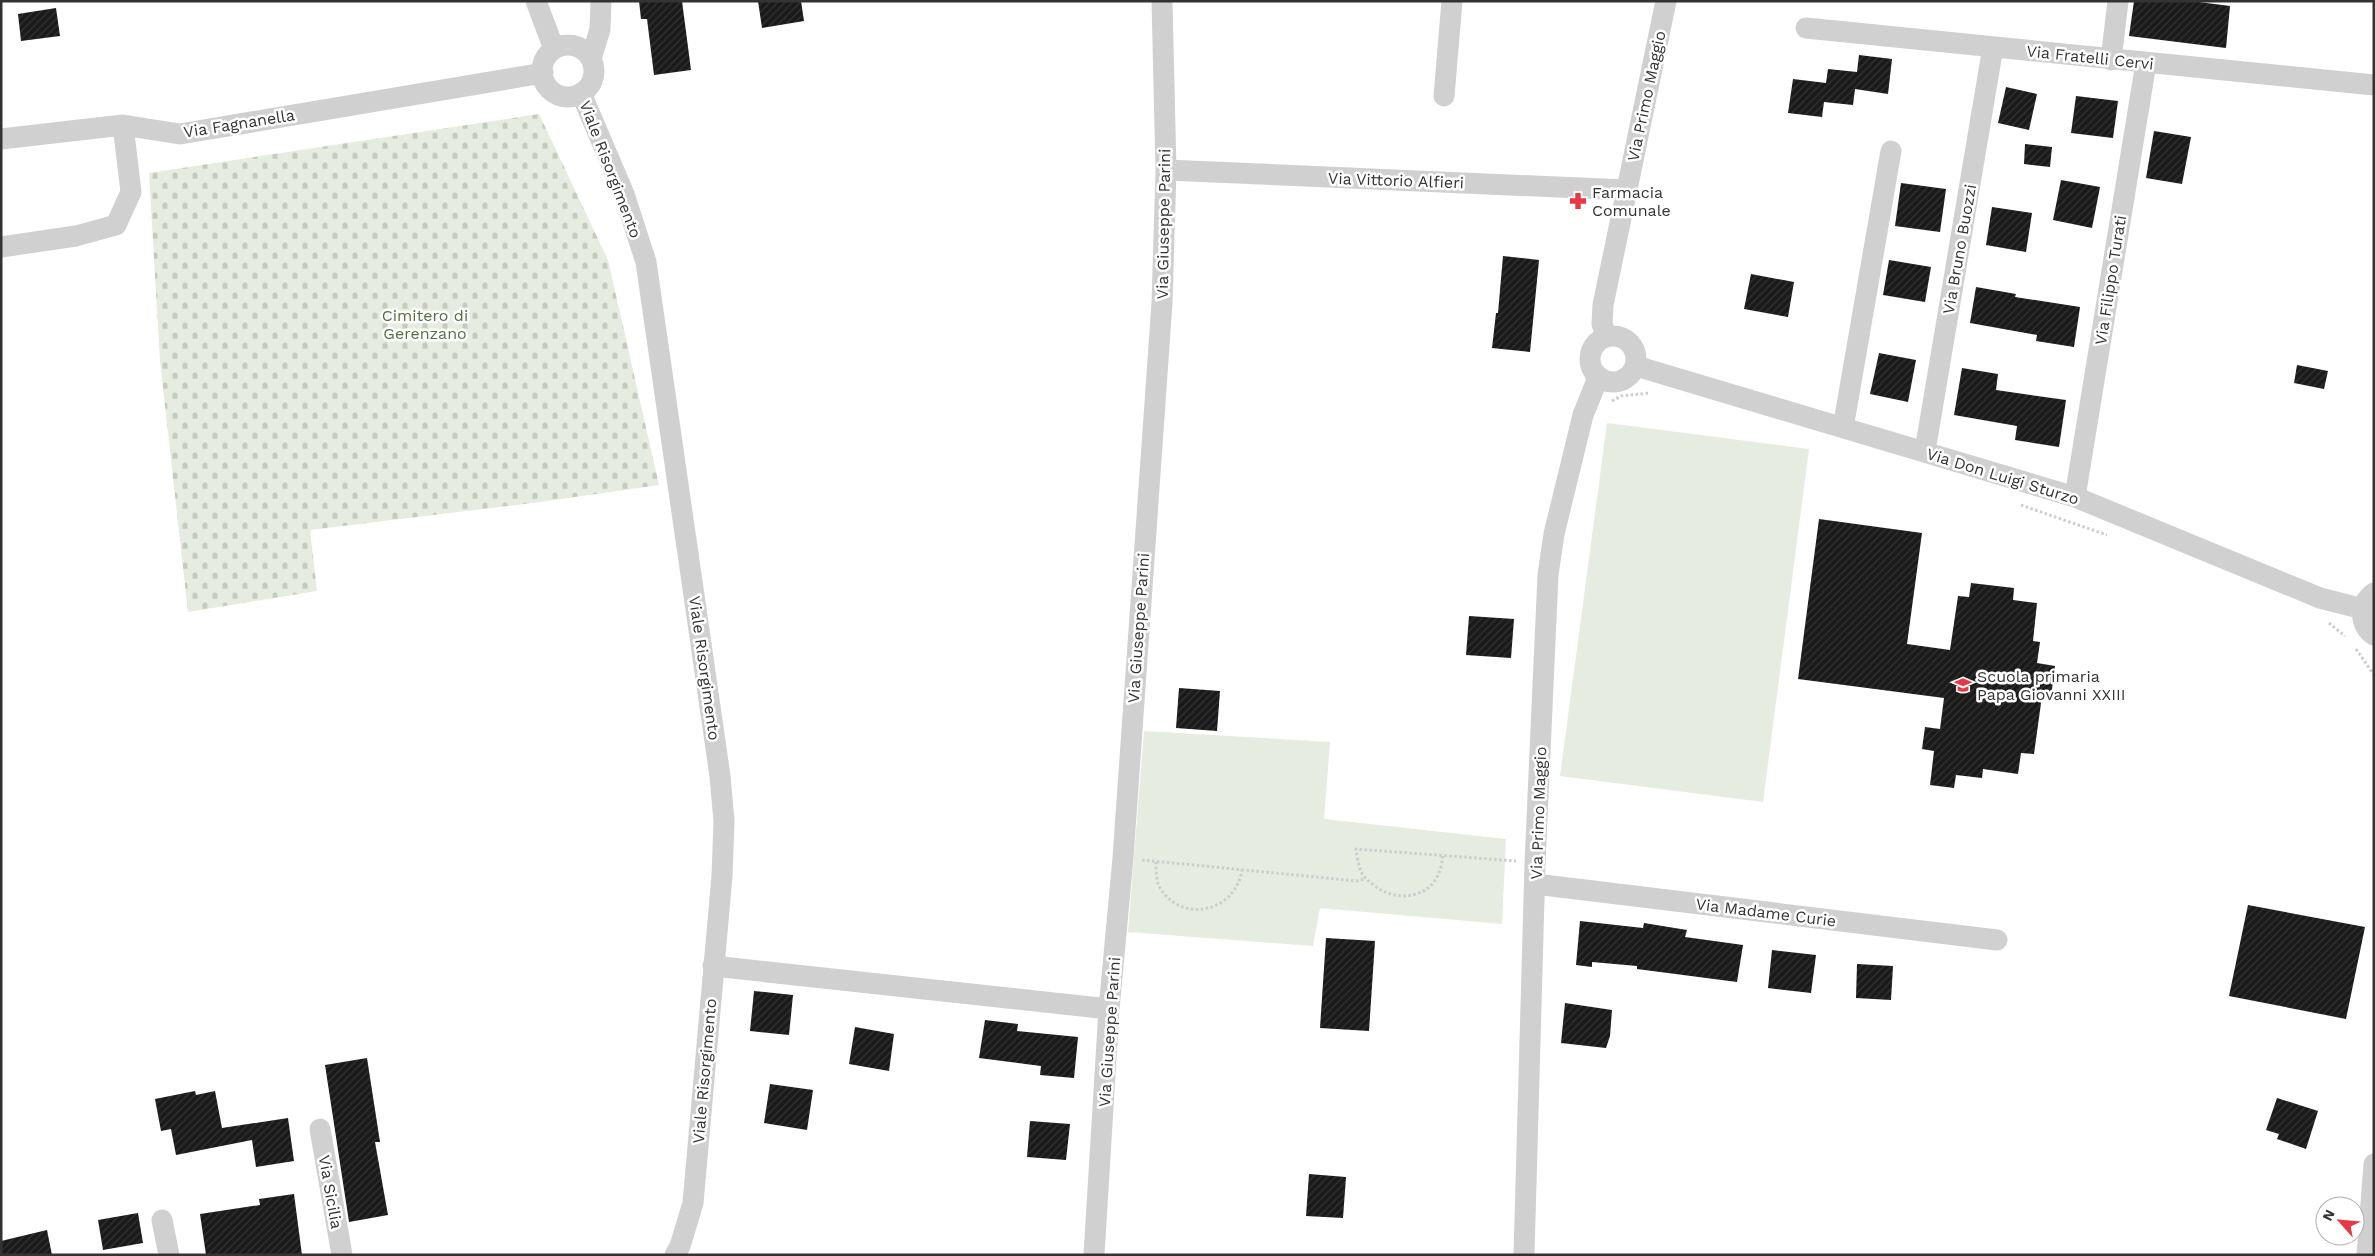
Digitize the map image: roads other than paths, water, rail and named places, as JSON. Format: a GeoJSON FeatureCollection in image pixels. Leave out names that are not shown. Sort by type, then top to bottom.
{"type":"FeatureCollection","features":[{"type":"Feature","properties":{"kind":"street"},"geometry":{"type":"LineString","coordinates":[[536,1],[554,49]]}},
{"type":"Feature","properties":{"kind":"street","name":"Viale Risorgimento"},"geometry":{"type":"LineString","coordinates":[[543,73],[548,87],[560,95],[567,96],[582,93],[587,88],[594,74],[591,59],[600,29],[601,1]]}},
{"type":"Feature","properties":{"kind":"street","name":"Via Giuseppe Parini"},"geometry":{"type":"LineString","coordinates":[[1094,1255],[1109,1009],[1123,858],[1162,303],[1166,170],[1162,1]]}},
{"type":"Feature","properties":{"kind":"street"},"geometry":{"type":"LineString","coordinates":[[1444,96],[1452,1]]}},
{"type":"Feature","properties":{"kind":"street","name":"Via Primo Maggio"},"geometry":{"type":"LineString","coordinates":[[1607,337],[1602,324],[1603,305],[1666,1]]}},
{"type":"Feature","properties":{"kind":"street"},"geometry":{"type":"LineString","coordinates":[[2111,60],[2118,1]]}},
{"type":"Feature","properties":{"kind":"street","name":"Via Fratelli Cervi"},"geometry":{"type":"LineString","coordinates":[[1806,28],[2146,64],[2374,85]]}},
{"type":"Feature","properties":{"kind":"street"},"geometry":{"type":"LineString","coordinates":[[543,73],[545,60],[554,49],[571,45],[579,47],[591,59]]}},
{"type":"Feature","properties":{"kind":"street","name":"Via Bruno Buozzi"},"geometry":{"type":"LineString","coordinates":[[1924,451],[1993,47]]}},
{"type":"Feature","properties":{"kind":"street","name":"Via Filippo Turati"},"geometry":{"type":"LineString","coordinates":[[2075,497],[2146,64]]}},
{"type":"Feature","properties":{"kind":"street","name":"Via Fagnanella"},"geometry":{"type":"LineString","coordinates":[[1,139],[123,125],[180,134],[543,73]]}},
{"type":"Feature","properties":{"kind":"street","name":"Viale Risorgimento"},"geometry":{"type":"LineString","coordinates":[[582,93],[636,227],[652,298],[720,776],[724,822],[722,876],[693,1203],[683,1252]]}},
{"type":"Feature","properties":{"kind":"street"},"geometry":{"type":"LineString","coordinates":[[1,247],[76,236],[116,224],[131,192],[123,125]]}},
{"type":"Feature","properties":{"kind":"street"},"geometry":{"type":"LineString","coordinates":[[1843,428],[1891,151]]}},
{"type":"Feature","properties":{"kind":"street","name":"Via Vittorio Alfieri"},"geometry":{"type":"LineString","coordinates":[[1166,170],[1626,190]]}},
{"type":"Feature","properties":{"kind":"street"},"geometry":{"type":"LineString","coordinates":[[1607,337],[1621,337],[1628,341],[1636,352],[1636,366],[1627,379],[1612,383],[1598,378],[1593,372],[1590,358],[1595,344],[1607,337]]}},
{"type":"Feature","properties":{"kind":"street","name":"Via Don Luigi Sturzo"},"geometry":{"type":"LineString","coordinates":[[1636,366],[2075,497],[2320,598],[2368,601]]}},
{"type":"Feature","properties":{"kind":"street","name":"Via Primo Maggio"},"geometry":{"type":"LineString","coordinates":[[1524,1255],[1535,863],[1548,575],[1554,534],[1583,415],[1598,378]]}},
{"type":"Feature","properties":{"kind":"street"},"geometry":{"type":"LineString","coordinates":[[2368,601],[2365,626],[2374,635]]}},
{"type":"Feature","properties":{"kind":"street","name":"Via Madame Curie"},"geometry":{"type":"LineString","coordinates":[[1535,884],[1997,940]]}},
{"type":"Feature","properties":{"kind":"street"},"geometry":{"type":"LineString","coordinates":[[713,966],[1109,1009]]}},
{"type":"Feature","properties":{"kind":"street","name":"Via Sicilia"},"geometry":{"type":"LineString","coordinates":[[320,1129],[342,1255]]}},
{"type":"Feature","properties":{"kind":"street"},"geometry":{"type":"LineString","coordinates":[[2367,1255],[2374,1164]]}},
{"type":"Feature","properties":{"kind":"street"},"geometry":{"type":"LineString","coordinates":[[162,1220],[169,1255]]}},
{"type":"Feature","properties":{"kind":"place","name":"Farmacia Comunale"},"geometry":{"type":"Point","coordinates":[1578,201]}},
{"type":"Feature","properties":{"kind":"place","name":"Scuola primaria Papa Giovanni XXIII"},"geometry":{"type":"Point","coordinates":[1963,685]}},
{"type":"Feature","properties":{"kind":"park label","name":"Cimitero di Gerenzano"},"geometry":{"type":"Point","coordinates":[425,324]}}]}
